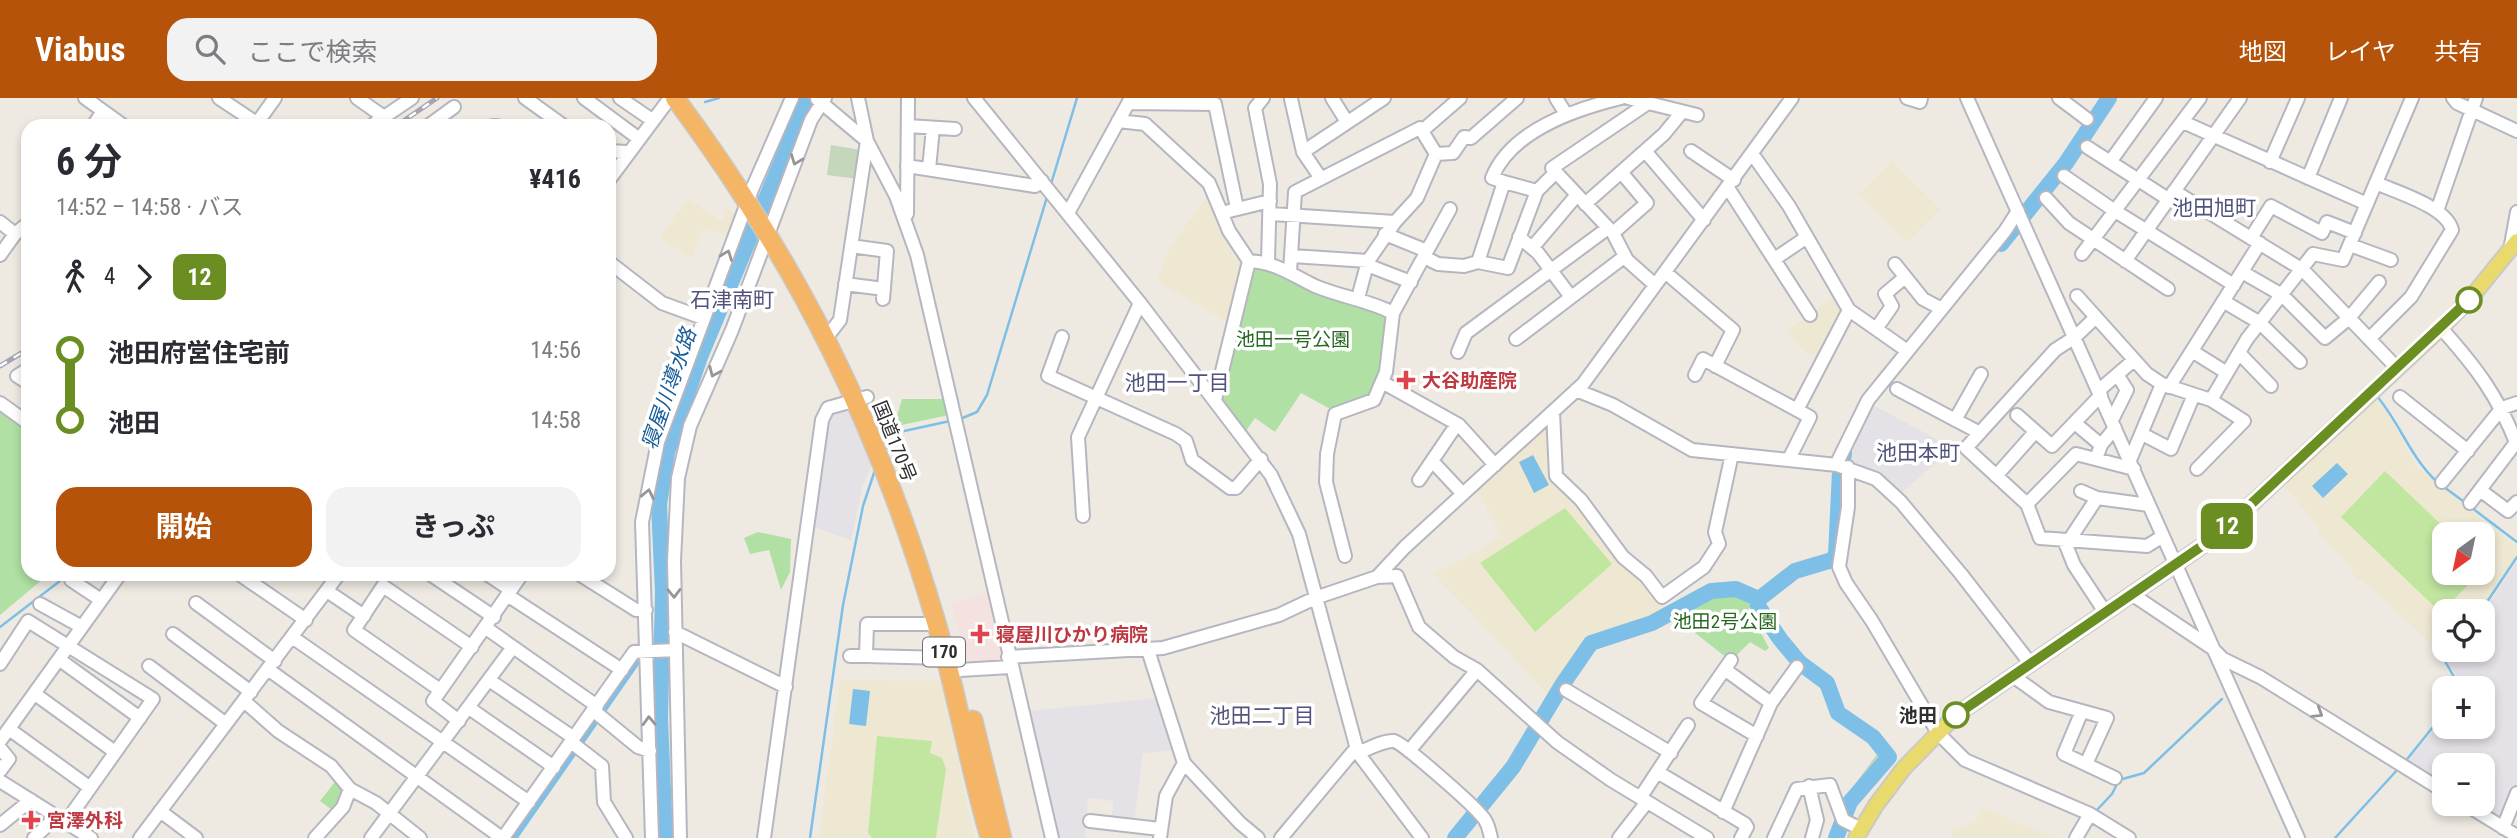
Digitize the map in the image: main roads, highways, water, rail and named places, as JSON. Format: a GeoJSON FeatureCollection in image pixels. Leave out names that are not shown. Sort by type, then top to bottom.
{"type":"FeatureCollection","features":[{"type":"Feature","properties":{"kind":"highway","name":"国道170号"},"geometry":{"type":"LineString","coordinates":[[672,98],[752,196]]}},
{"type":"Feature","properties":{"kind":"highway","name":"国道170号"},"geometry":{"type":"LineString","coordinates":[[689,98],[770,225],[830,333],[921,536],[960,670],[1002,838]]}},
{"type":"Feature","properties":{"kind":"highway","name":"国道170号"},"geometry":{"type":"LineString","coordinates":[[884,452],[936,624],[990,838]]}},
{"type":"Feature","properties":{"kind":"main road"},"geometry":{"type":"LineString","coordinates":[[1859,834],[1904,768],[1956,715],[2218,535],[2441,328],[2469,300],[2513,246]]}},
{"type":"Feature","properties":{"kind":"water"},"geometry":{"type":"Polygon","coordinates":[[[1533,455],[1549,485],[1534,493],[1519,462],[1533,455]]]}},
{"type":"Feature","properties":{"kind":"water"},"geometry":{"type":"Polygon","coordinates":[[[2337,463],[2348,474],[2323,498],[2312,486],[2337,463]]]}},
{"type":"Feature","properties":{"kind":"water"},"geometry":{"type":"Polygon","coordinates":[[[853,689],[870,691],[866,726],[849,724],[853,689]]]}},
{"type":"Feature","properties":{"kind":"waterway"},"geometry":{"type":"LineString","coordinates":[[705,102],[719,98]]}},
{"type":"Feature","properties":{"kind":"waterway","name":"寝屋川導水路"},"geometry":{"type":"LineString","coordinates":[[665,838],[660,718],[663,592],[659,505],[667,452],[700,357],[808,98]]}},
{"type":"Feature","properties":{"kind":"waterway"},"geometry":{"type":"LineString","coordinates":[[1051,184],[1077,98]]}},
{"type":"Feature","properties":{"kind":"waterway"},"geometry":{"type":"LineString","coordinates":[[2001,244],[2066,163],[2109,98]]}},
{"type":"Feature","properties":{"kind":"waterway"},"geometry":{"type":"LineString","coordinates":[[960,419],[977,412],[987,395],[1047,197]]}},
{"type":"Feature","properties":{"kind":"waterway"},"geometry":{"type":"LineString","coordinates":[[2376,395],[2419,461],[2436,481]]}},
{"type":"Feature","properties":{"kind":"waterway"},"geometry":{"type":"LineString","coordinates":[[885,452],[895,433],[950,421]]}},
{"type":"Feature","properties":{"kind":"waterway"},"geometry":{"type":"LineString","coordinates":[[1455,838],[1513,767],[1562,685],[1591,643],[1652,623],[1711,591],[1736,589],[1759,599],[1795,571],[1832,560],[1836,555],[1840,471],[1844,454]]}},
{"type":"Feature","properties":{"kind":"waterway"},"geometry":{"type":"LineString","coordinates":[[810,838],[843,605],[863,506],[875,470]]}},
{"type":"Feature","properties":{"kind":"waterway"},"geometry":{"type":"LineString","coordinates":[[2444,487],[2467,504]]}},
{"type":"Feature","properties":{"kind":"waterway"},"geometry":{"type":"LineString","coordinates":[[2472,508],[2517,542]]}},
{"type":"Feature","properties":{"kind":"waterway"},"geometry":{"type":"LineString","coordinates":[[2489,599],[2517,557]]}},
{"type":"Feature","properties":{"kind":"waterway"},"geometry":{"type":"LineString","coordinates":[[0,627],[60,581]]}},
{"type":"Feature","properties":{"kind":"waterway"},"geometry":{"type":"LineString","coordinates":[[1759,599],[1758,606],[1780,639],[1800,663],[1827,683],[1838,713],[1873,737],[1889,757],[1850,802],[1836,838]]}},
{"type":"Feature","properties":{"kind":"waterway"},"geometry":{"type":"LineString","coordinates":[[2446,662],[2453,676]]}},
{"type":"Feature","properties":{"kind":"waterway"},"geometry":{"type":"LineString","coordinates":[[512,838],[634,663]]}},
{"type":"Feature","properties":{"kind":"waterway"},"geometry":{"type":"LineString","coordinates":[[2095,812],[2112,794],[2119,780],[2144,773],[2222,699]]}},
{"type":"Feature","properties":{"kind":"waterway"},"geometry":{"type":"LineString","coordinates":[[2404,763],[2432,728]]}},
{"type":"Feature","properties":{"kind":"waterway"},"geometry":{"type":"LineString","coordinates":[[2335,838],[2398,769]]}},
{"type":"Feature","properties":{"kind":"railway"},"geometry":{"type":"LineString","coordinates":[[406,119],[437,98]]}},
{"type":"Feature","properties":{"kind":"railway"},"geometry":{"type":"LineString","coordinates":[[0,366],[21,353]]}},
{"type":"Feature","properties":{"kind":"place","name":"大谷助産院"},"geometry":{"type":"Point","coordinates":[1406,380]}},
{"type":"Feature","properties":{"kind":"place","name":"寝屋川ひかり病院"},"geometry":{"type":"Point","coordinates":[980,634]}},
{"type":"Feature","properties":{"kind":"place","name":"池田"},"geometry":{"type":"Point","coordinates":[1956,715]}},
{"type":"Feature","properties":{"kind":"place","name":"宮澤外科"},"geometry":{"type":"Point","coordinates":[31,820]}},
{"type":"Feature","properties":{"kind":"district","name":"池田旭町"},"geometry":{"type":"Point","coordinates":[2214,208]}},
{"type":"Feature","properties":{"kind":"district","name":"石津南町"},"geometry":{"type":"Point","coordinates":[732,300]}},
{"type":"Feature","properties":{"kind":"district","name":"池田一丁目"},"geometry":{"type":"Point","coordinates":[1177,383]}},
{"type":"Feature","properties":{"kind":"district","name":"池田本町"},"geometry":{"type":"Point","coordinates":[1918,453]}},
{"type":"Feature","properties":{"kind":"district","name":"池田二丁目"},"geometry":{"type":"Point","coordinates":[1262,716]}},
{"type":"Feature","properties":{"kind":"park label","name":"池田一号公園"},"geometry":{"type":"Point","coordinates":[1293,339]}},
{"type":"Feature","properties":{"kind":"park label","name":"池田2号公園"},"geometry":{"type":"Point","coordinates":[1725,621]}}]}
